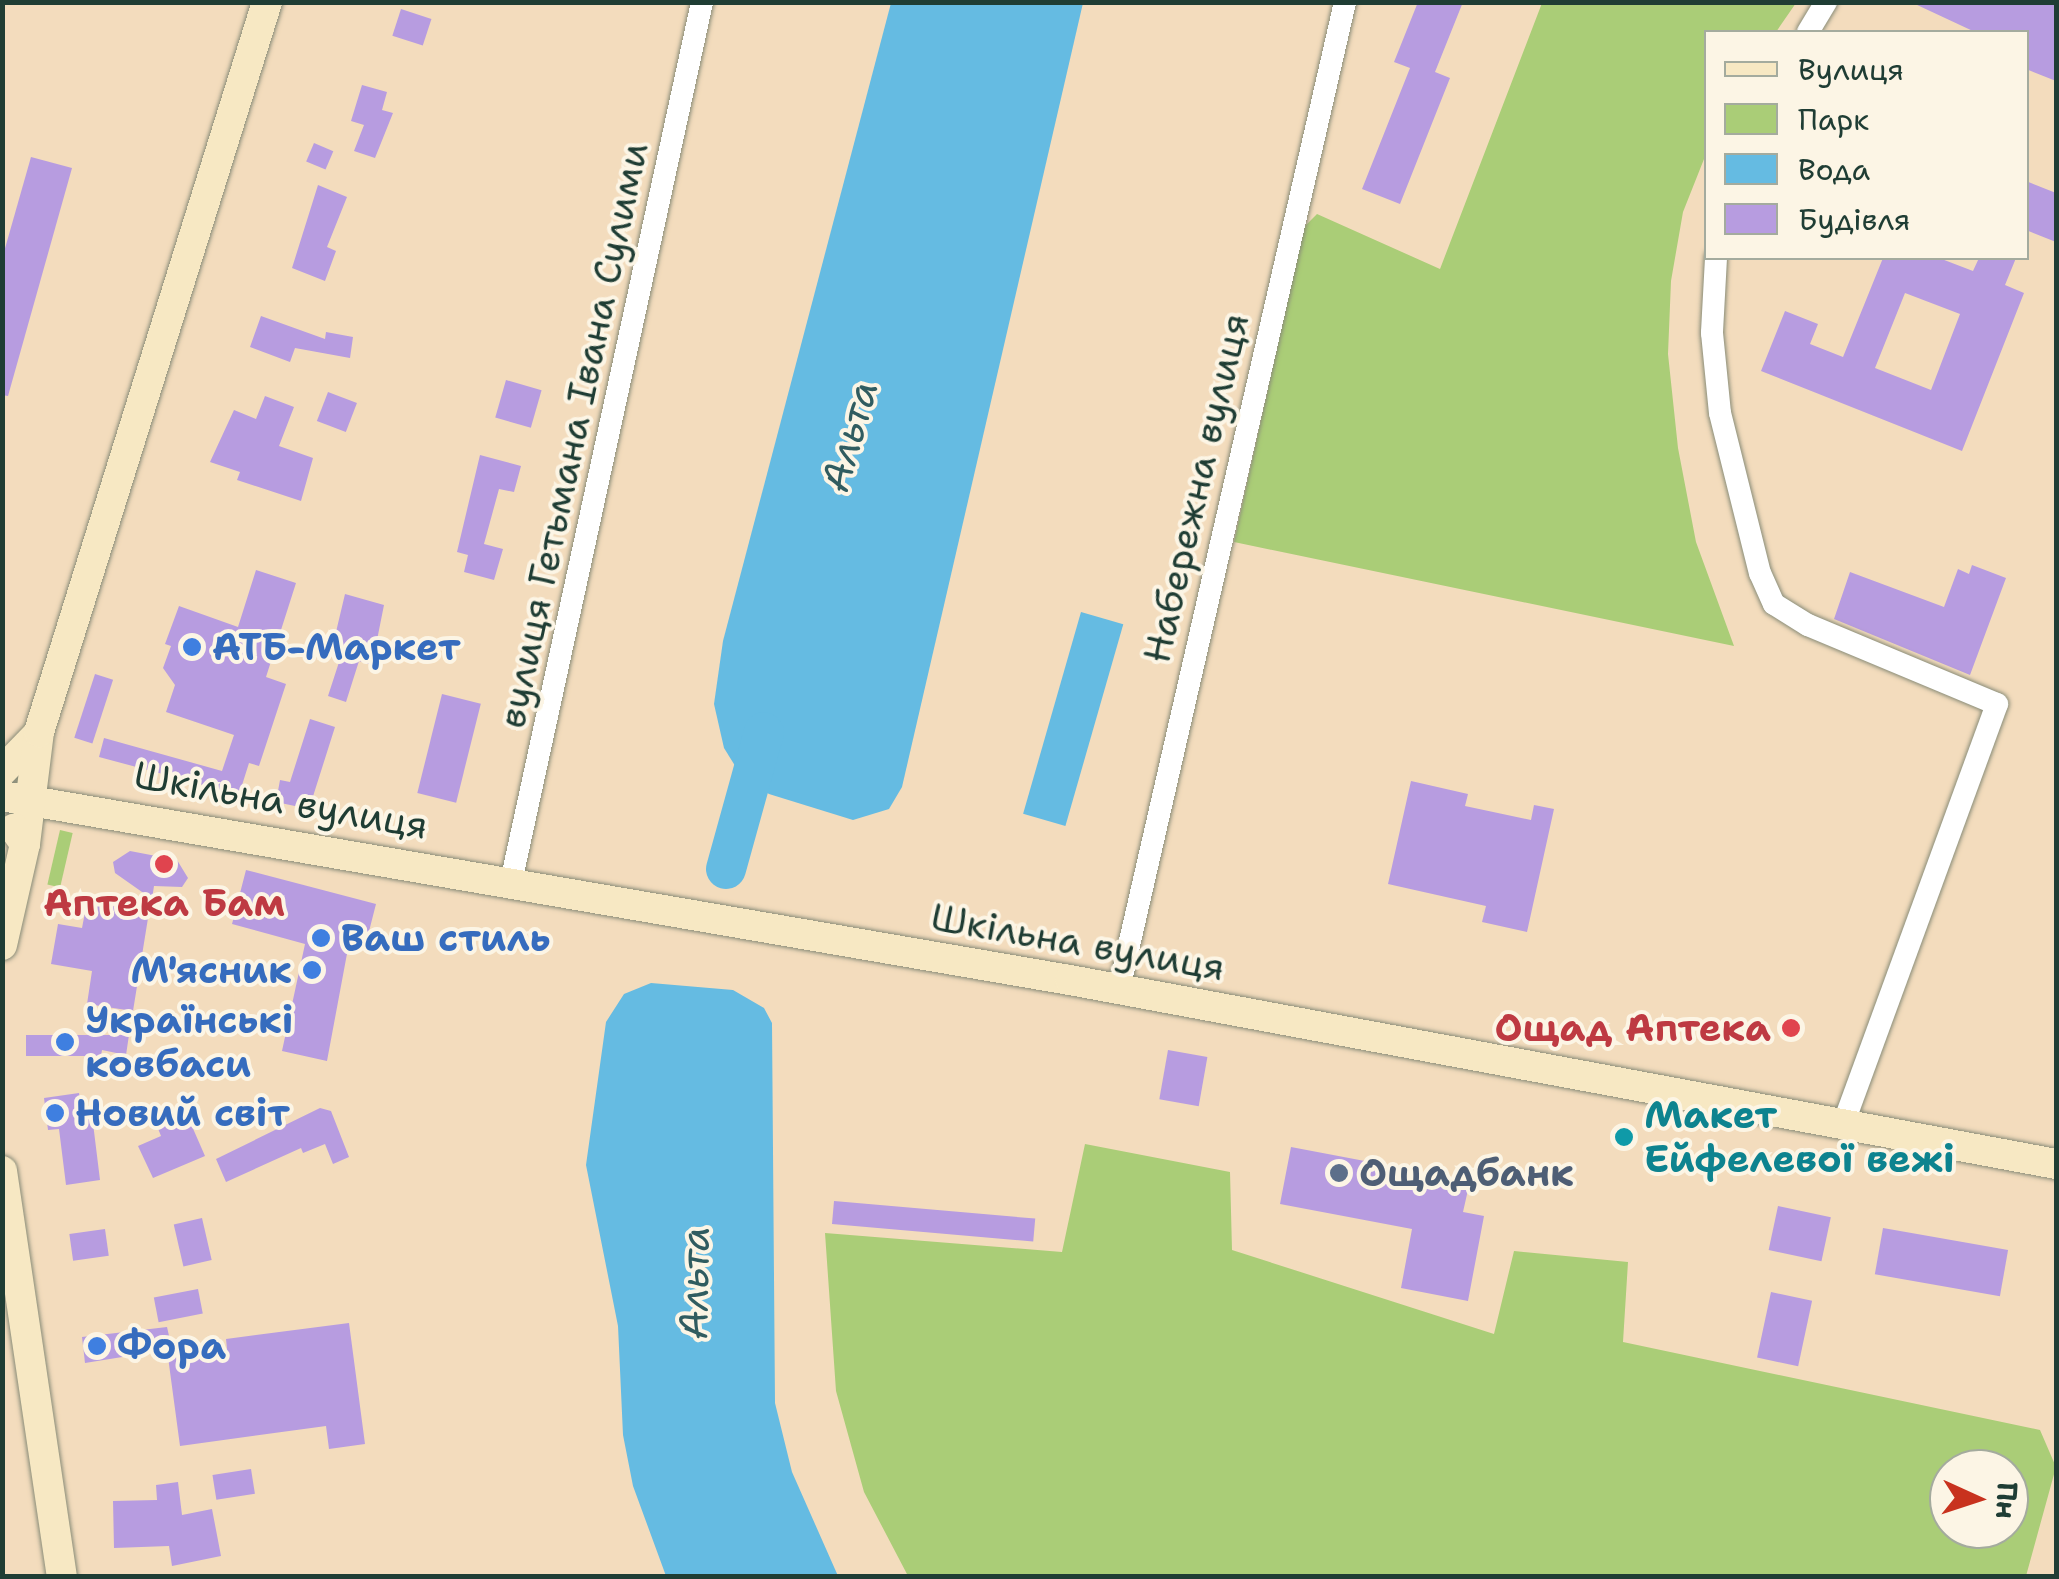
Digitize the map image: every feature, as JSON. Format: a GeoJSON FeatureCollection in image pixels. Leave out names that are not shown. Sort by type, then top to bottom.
{"type":"FeatureCollection","features":[{"type":"Feature","properties":{"kind":"main road"},"geometry":{"type":"LineString","coordinates":[[2,944],[25,844],[15,796],[39,732],[267,2]]}},
{"type":"Feature","properties":{"kind":"main road"},"geometry":{"type":"LineString","coordinates":[[2,770],[39,732]]}},
{"type":"Feature","properties":{"kind":"main road"},"geometry":{"type":"LineString","coordinates":[[25,844],[84,806],[52,774],[39,732]]}},
{"type":"Feature","properties":{"kind":"main road","name":"Шкільна вулиця"},"geometry":{"type":"LineString","coordinates":[[15,796],[1119,989],[2056,1164]]}},
{"type":"Feature","properties":{"kind":"main road"},"geometry":{"type":"LineString","coordinates":[[2,815],[25,844]]}},
{"type":"Feature","properties":{"kind":"main road"},"geometry":{"type":"LineString","coordinates":[[2,1171],[8,1240],[62,1576]]}},
{"type":"Feature","properties":{"kind":"street","name":"вулиця Гетьмана Івана Сулими"},"geometry":{"type":"LineString","coordinates":[[511,882],[702,2]]}},
{"type":"Feature","properties":{"kind":"street","name":"Набережна вулиця"},"geometry":{"type":"LineString","coordinates":[[1119,989],[1346,2]]}},
{"type":"Feature","properties":{"kind":"street"},"geometry":{"type":"LineString","coordinates":[[1809,30],[1826,2]]}},
{"type":"Feature","properties":{"kind":"street"},"geometry":{"type":"LineString","coordinates":[[1716,260],[1714,370],[1766,592],[1784,613],[1996,704],[1844,1124]]}},
{"type":"Feature","properties":{"kind":"green space"},"geometry":{"type":"Polygon","coordinates":[[[1542,3],[1796,3],[1777,30],[1704,30],[1704,159],[1683,212],[1671,281],[1668,354],[1678,448],[1696,542],[1734,646],[1234,542],[1304,227],[1317,214],[1440,269],[1542,3]]]}},
{"type":"Feature","properties":{"kind":"green space"},"geometry":{"type":"Polygon","coordinates":[[[60,830],[73,833],[60,887],[47,885],[60,830]]]}},
{"type":"Feature","properties":{"kind":"green space"},"geometry":{"type":"Polygon","coordinates":[[[1085,1144],[1230,1172],[1232,1250],[1494,1334],[1514,1251],[1628,1262],[1623,1342],[2040,1430],[2056,1467],[2026,1576],[908,1576],[864,1492],[836,1391],[825,1233],[1062,1252],[1085,1144]]]}},
{"type":"Feature","properties":{"kind":"water"},"geometry":{"type":"Polygon","coordinates":[[[891,3],[1083,3],[902,787],[889,809],[853,820],[769,794],[742,777],[724,748],[714,704],[723,641],[891,3]]]}},
{"type":"Feature","properties":{"kind":"water"},"geometry":{"type":"Polygon","coordinates":[[[1081,612],[1123,624],[1065,826],[1023,814],[1081,612]]]}},
{"type":"Feature","properties":{"kind":"water"},"geometry":{"type":"Polygon","coordinates":[[[651,983],[733,990],[764,1008],[772,1023],[775,1403],[792,1472],[838,1576],[666,1576],[633,1486],[623,1435],[618,1326],[586,1165],[606,1022],[624,994],[651,983]]]}},
{"type":"Feature","properties":{"kind":"building"},"geometry":{"type":"Polygon","coordinates":[[[1418,2],[1463,2],[1435,72],[1450,78],[1400,204],[1362,189],[1410,68],[1394,62],[1418,2]]]}},
{"type":"Feature","properties":{"kind":"building"},"geometry":{"type":"Polygon","coordinates":[[[2056,2],[2056,81],[2029,70],[2029,30],[1971,30],[1915,4],[2056,2]]]}},
{"type":"Feature","properties":{"kind":"building"},"geometry":{"type":"Polygon","coordinates":[[[401,9],[431,19],[423,46],[392,36],[401,9]]]}},
{"type":"Feature","properties":{"kind":"building"},"geometry":{"type":"Polygon","coordinates":[[[362,85],[387,92],[382,110],[393,113],[375,158],[354,151],[364,125],[351,121],[362,85]]]}},
{"type":"Feature","properties":{"kind":"building"},"geometry":{"type":"Polygon","coordinates":[[[314,143],[333,151],[326,170],[306,161],[314,143]]]}},
{"type":"Feature","properties":{"kind":"building"},"geometry":{"type":"Polygon","coordinates":[[[31,157],[72,168],[8,396],[2,395],[2,259],[31,157]]]}},
{"type":"Feature","properties":{"kind":"building"},"geometry":{"type":"Polygon","coordinates":[[[2029,182],[2056,193],[2056,242],[2029,231],[2029,182]]]}},
{"type":"Feature","properties":{"kind":"building"},"geometry":{"type":"Polygon","coordinates":[[[318,185],[347,197],[327,247],[336,251],[325,281],[292,268],[318,185]]]}},
{"type":"Feature","properties":{"kind":"building"},"geometry":{"type":"Polygon","coordinates":[[[1882,260],[1944,260],[1973,271],[1978,260],[2015,260],[2005,285],[2024,293],[1962,451],[1761,371],[1785,311],[1818,324],[1810,344],[1843,357],[1882,260]],[[1905,293],[1875,368],[1931,390],[1960,314],[1905,293]]]}},
{"type":"Feature","properties":{"kind":"building"},"geometry":{"type":"Polygon","coordinates":[[[261,316],[325,339],[326,332],[353,337],[350,358],[295,348],[290,362],[250,347],[261,316]]]}},
{"type":"Feature","properties":{"kind":"building"},"geometry":{"type":"Polygon","coordinates":[[[506,380],[542,390],[531,428],[495,417],[506,380]]]}},
{"type":"Feature","properties":{"kind":"building"},"geometry":{"type":"Polygon","coordinates":[[[328,392],[357,403],[346,432],[317,421],[328,392]]]}},
{"type":"Feature","properties":{"kind":"building"},"geometry":{"type":"Polygon","coordinates":[[[265,396],[294,407],[279,446],[313,458],[301,501],[237,480],[240,472],[210,462],[234,410],[256,419],[265,396]]]}},
{"type":"Feature","properties":{"kind":"building"},"geometry":{"type":"Polygon","coordinates":[[[480,455],[521,466],[514,492],[499,489],[484,544],[503,549],[494,580],[464,572],[468,555],[457,552],[480,455]]]}},
{"type":"Feature","properties":{"kind":"building"},"geometry":{"type":"Polygon","coordinates":[[[1972,565],[2006,578],[1970,675],[1834,619],[1850,572],[1944,607],[1958,569],[1969,574],[1972,565]]]}},
{"type":"Feature","properties":{"kind":"building"},"geometry":{"type":"Polygon","coordinates":[[[256,570],[296,583],[266,677],[286,684],[259,766],[249,763],[237,801],[200,784],[99,757],[104,738],[222,771],[234,735],[166,712],[175,685],[163,668],[171,646],[165,644],[179,606],[238,627],[256,570]]]}},
{"type":"Feature","properties":{"kind":"building"},"geometry":{"type":"Polygon","coordinates":[[[345,594],[384,605],[372,665],[359,661],[346,702],[328,696],[341,656],[331,653],[345,594]]]}},
{"type":"Feature","properties":{"kind":"building"},"geometry":{"type":"Polygon","coordinates":[[[95,674],[113,680],[92,744],[74,738],[95,674]]]}},
{"type":"Feature","properties":{"kind":"building"},"geometry":{"type":"Polygon","coordinates":[[[442,694],[481,704],[456,803],[417,793],[442,694]]]}},
{"type":"Feature","properties":{"kind":"building"},"geometry":{"type":"Polygon","coordinates":[[[310,719],[335,727],[309,809],[276,802],[280,780],[290,782],[310,719]]]}},
{"type":"Feature","properties":{"kind":"building"},"geometry":{"type":"Polygon","coordinates":[[[1411,781],[1468,794],[1465,806],[1531,820],[1534,805],[1554,809],[1527,932],[1482,922],[1486,906],[1388,884],[1411,781]]]}},
{"type":"Feature","properties":{"kind":"building"},"geometry":{"type":"Polygon","coordinates":[[[130,851],[177,860],[188,878],[182,887],[154,886],[152,899],[115,873],[113,862],[130,851]]]}},
{"type":"Feature","properties":{"kind":"building"},"geometry":{"type":"Polygon","coordinates":[[[246,870],[376,904],[365,947],[349,943],[327,1061],[282,1051],[305,944],[232,924],[246,870]]]}},
{"type":"Feature","properties":{"kind":"building"},"geometry":{"type":"Polygon","coordinates":[[[87,902],[149,912],[133,1011],[87,1004],[92,971],[51,964],[58,924],[82,928],[87,902]]]}},
{"type":"Feature","properties":{"kind":"building","name":"Українські ковбаси"},"geometry":{"type":"Polygon","coordinates":[[[26,1035],[129,1035],[126,1055],[102,1050],[101,1056],[26,1056],[26,1035]]]}},
{"type":"Feature","properties":{"kind":"building"},"geometry":{"type":"Polygon","coordinates":[[[1168,1050],[1207,1057],[1199,1106],[1159,1099],[1168,1050]]]}},
{"type":"Feature","properties":{"kind":"building"},"geometry":{"type":"Polygon","coordinates":[[[79,1093],[81,1108],[91,1107],[100,1180],[66,1185],[59,1129],[48,1130],[44,1098],[79,1093]]]}},
{"type":"Feature","properties":{"kind":"building"},"geometry":{"type":"Polygon","coordinates":[[[184,1108],[205,1156],[153,1178],[138,1146],[161,1136],[155,1121],[184,1108]]]}},
{"type":"Feature","properties":{"kind":"building"},"geometry":{"type":"Polygon","coordinates":[[[320,1108],[331,1111],[349,1157],[333,1164],[325,1144],[303,1153],[301,1148],[226,1182],[216,1159],[320,1108]]]}},
{"type":"Feature","properties":{"kind":"building"},"geometry":{"type":"Polygon","coordinates":[[[1291,1147],[1470,1181],[1463,1212],[1484,1216],[1468,1301],[1401,1288],[1412,1229],[1280,1204],[1291,1147]]]}},
{"type":"Feature","properties":{"kind":"building"},"geometry":{"type":"Polygon","coordinates":[[[834,1201],[1035,1219],[1033,1242],[832,1224],[834,1201]]]}},
{"type":"Feature","properties":{"kind":"building"},"geometry":{"type":"Polygon","coordinates":[[[1778,1206],[1831,1217],[1821,1261],[1769,1250],[1778,1206]]]}},
{"type":"Feature","properties":{"kind":"building"},"geometry":{"type":"Polygon","coordinates":[[[202,1218],[212,1260],[183,1266],[174,1225],[202,1218]]]}},
{"type":"Feature","properties":{"kind":"building"},"geometry":{"type":"Polygon","coordinates":[[[1883,1228],[2008,1250],[2000,1296],[1875,1274],[1883,1228]]]}},
{"type":"Feature","properties":{"kind":"building"},"geometry":{"type":"Polygon","coordinates":[[[105,1229],[109,1256],[73,1261],[69,1234],[105,1229]]]}},
{"type":"Feature","properties":{"kind":"building"},"geometry":{"type":"Polygon","coordinates":[[[198,1289],[203,1314],[159,1322],[154,1298],[198,1289]]]}},
{"type":"Feature","properties":{"kind":"building"},"geometry":{"type":"Polygon","coordinates":[[[1771,1292],[1812,1301],[1798,1366],[1757,1358],[1771,1292]]]}},
{"type":"Feature","properties":{"kind":"building"},"geometry":{"type":"Polygon","coordinates":[[[349,1323],[365,1444],[329,1449],[326,1426],[180,1446],[168,1357],[227,1349],[226,1339],[349,1323]]]}},
{"type":"Feature","properties":{"kind":"building"},"geometry":{"type":"Polygon","coordinates":[[[167,1327],[172,1349],[85,1363],[82,1337],[167,1327]]]}},
{"type":"Feature","properties":{"kind":"building"},"geometry":{"type":"Polygon","coordinates":[[[251,1469],[255,1494],[216,1500],[212,1475],[251,1469]]]}},
{"type":"Feature","properties":{"kind":"building"},"geometry":{"type":"Polygon","coordinates":[[[178,1482],[182,1515],[212,1509],[221,1556],[172,1566],[169,1546],[114,1548],[113,1501],[157,1500],[156,1485],[178,1482]]]}},
{"type":"Feature","properties":{"kind":"waterway","name":"Альта"},"geometry":{"type":"LineString","coordinates":[[726,869],[764,732]]}},
{"type":"Feature","properties":{"kind":"place","name":"АТБ-Маркет"},"geometry":{"type":"Point","coordinates":[192,647]}},
{"type":"Feature","properties":{"kind":"place","name":"Аптека Бам"},"geometry":{"type":"Point","coordinates":[164,864]}},
{"type":"Feature","properties":{"kind":"place","name":"Ваш стиль"},"geometry":{"type":"Point","coordinates":[321,938]}},
{"type":"Feature","properties":{"kind":"place","name":"М'ясник"},"geometry":{"type":"Point","coordinates":[312,970]}},
{"type":"Feature","properties":{"kind":"place","name":"Ощад Аптека"},"geometry":{"type":"Point","coordinates":[1791,1028]}},
{"type":"Feature","properties":{"kind":"place","name":"Українські ковбаси"},"geometry":{"type":"Point","coordinates":[65,1042]}},
{"type":"Feature","properties":{"kind":"place","name":"Новий світ"},"geometry":{"type":"Point","coordinates":[55,1113]}},
{"type":"Feature","properties":{"kind":"place","name":"Макет Ейфелевої вежі"},"geometry":{"type":"Point","coordinates":[1624,1137]}},
{"type":"Feature","properties":{"kind":"place","name":"Ощадбанк"},"geometry":{"type":"Point","coordinates":[1339,1173]}},
{"type":"Feature","properties":{"kind":"place","name":"Фора"},"geometry":{"type":"Point","coordinates":[97,1346]}}]}
